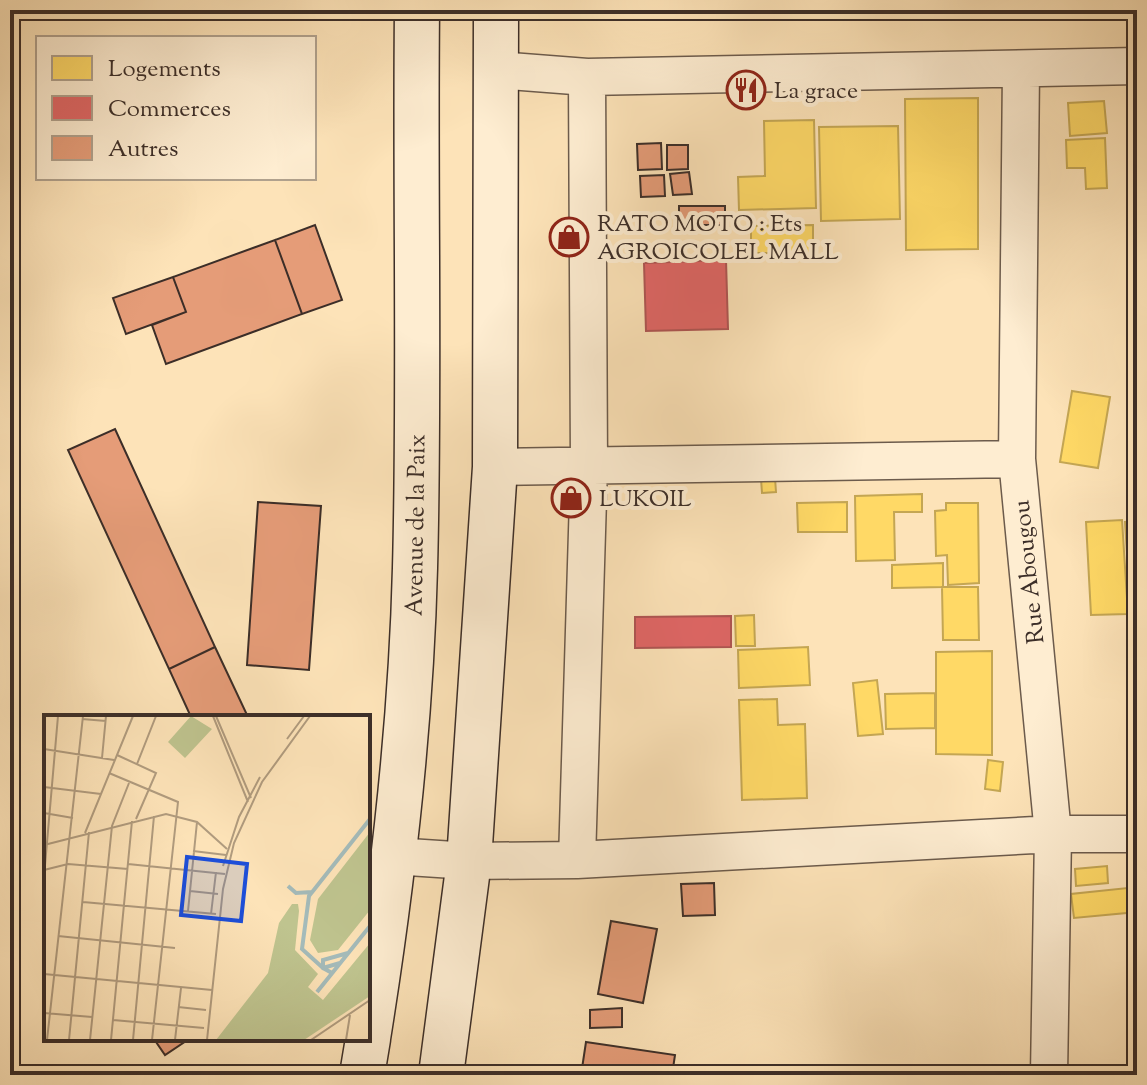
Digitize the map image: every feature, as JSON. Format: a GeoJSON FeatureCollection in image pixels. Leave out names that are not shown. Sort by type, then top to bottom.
{"type":"FeatureCollection","features":[{"type":"Feature","properties":{"kind":"main road","name":"Avenue de la Paix"},"geometry":{"type":"LineString","coordinates":[[370,1026],[386,926],[408,709],[415,569],[418,402],[417,10]]}},
{"type":"Feature","properties":{"kind":"main road"},"geometry":{"type":"LineString","coordinates":[[441,1075],[469,861],[495,467],[496,10]]}},
{"type":"Feature","properties":{"kind":"main road","name":"Avenue de la Paix"},"geometry":{"type":"LineString","coordinates":[[362,1075],[368,1041]]}},
{"type":"Feature","properties":{"kind":"street"},"geometry":{"type":"LineString","coordinates":[[496,70],[587,77],[1137,66]]}},
{"type":"Feature","properties":{"kind":"street","name":"Rue Abougou"},"geometry":{"type":"LineString","coordinates":[[1021,69],[1017,459],[1053,834],[1049,1075]]}},
{"type":"Feature","properties":{"kind":"street"},"geometry":{"type":"LineString","coordinates":[[577,860],[589,466],[587,77]]}},
{"type":"Feature","properties":{"kind":"street"},"geometry":{"type":"LineString","coordinates":[[495,467],[1017,459]]}},
{"type":"Feature","properties":{"kind":"street"},"geometry":{"type":"LineString","coordinates":[[393,856],[469,861],[577,860],[1053,834],[1137,834]]}},
{"type":"Feature","properties":{"kind":"building: Logements"},"geometry":{"type":"Polygon","coordinates":[[[978,98],[978,249],[906,250],[905,99],[978,98]]]}},
{"type":"Feature","properties":{"kind":"building: Logements"},"geometry":{"type":"Polygon","coordinates":[[[1104,101],[1107,133],[1070,136],[1068,103],[1104,101]]]}},
{"type":"Feature","properties":{"kind":"building: Logements"},"geometry":{"type":"Polygon","coordinates":[[[814,120],[816,208],[739,210],[738,177],[765,176],[764,121],[814,120]]]}},
{"type":"Feature","properties":{"kind":"building: Logements"},"geometry":{"type":"Polygon","coordinates":[[[898,126],[900,219],[821,221],[819,127],[898,126]]]}},
{"type":"Feature","properties":{"kind":"building: Logements"},"geometry":{"type":"Polygon","coordinates":[[[1105,138],[1107,188],[1086,189],[1085,168],[1067,168],[1066,140],[1105,138]]]}},
{"type":"Feature","properties":{"kind":"building: Logements"},"geometry":{"type":"Polygon","coordinates":[[[813,225],[813,253],[751,253],[751,226],[813,225]]]}},
{"type":"Feature","properties":{"kind":"building: Logements"},"geometry":{"type":"Polygon","coordinates":[[[1072,391],[1110,397],[1098,468],[1060,462],[1072,391]]]}},
{"type":"Feature","properties":{"kind":"building: Logements"},"geometry":{"type":"Polygon","coordinates":[[[775,478],[776,492],[762,493],[761,479],[775,478]]]}},
{"type":"Feature","properties":{"kind":"building: Logements"},"geometry":{"type":"Polygon","coordinates":[[[922,494],[922,512],[894,512],[895,560],[856,561],[855,496],[922,494]]]}},
{"type":"Feature","properties":{"kind":"building: Logements"},"geometry":{"type":"Polygon","coordinates":[[[847,502],[847,532],[798,532],[797,503],[847,502]]]}},
{"type":"Feature","properties":{"kind":"building: Logements"},"geometry":{"type":"Polygon","coordinates":[[[946,503],[978,503],[979,583],[948,585],[947,555],[936,556],[935,511],[946,510],[946,503]]]}},
{"type":"Feature","properties":{"kind":"building: Logements"},"geometry":{"type":"Polygon","coordinates":[[[1122,520],[1128,614],[1091,615],[1086,522],[1122,520]]]}},
{"type":"Feature","properties":{"kind":"building: Logements"},"geometry":{"type":"Polygon","coordinates":[[[1137,521],[1137,553],[1127,554],[1125,522],[1137,521]]]}},
{"type":"Feature","properties":{"kind":"building: Logements"},"geometry":{"type":"Polygon","coordinates":[[[943,563],[943,587],[892,588],[892,565],[943,563]]]}},
{"type":"Feature","properties":{"kind":"building: Logements"},"geometry":{"type":"Polygon","coordinates":[[[942,587],[978,587],[979,640],[943,640],[942,587]]]}},
{"type":"Feature","properties":{"kind":"building: Logements"},"geometry":{"type":"Polygon","coordinates":[[[754,615],[755,646],[736,646],[735,616],[754,615]]]}},
{"type":"Feature","properties":{"kind":"building: Logements"},"geometry":{"type":"Polygon","coordinates":[[[808,647],[810,685],[739,688],[738,650],[808,647]]]}},
{"type":"Feature","properties":{"kind":"building: Logements"},"geometry":{"type":"Polygon","coordinates":[[[992,651],[992,755],[936,754],[936,652],[992,651]]]}},
{"type":"Feature","properties":{"kind":"building: Logements"},"geometry":{"type":"Polygon","coordinates":[[[877,680],[883,734],[858,736],[853,683],[877,680]]]}},
{"type":"Feature","properties":{"kind":"building: Logements"},"geometry":{"type":"Polygon","coordinates":[[[935,693],[935,728],[886,729],[885,694],[935,693]]]}},
{"type":"Feature","properties":{"kind":"building: Logements"},"geometry":{"type":"Polygon","coordinates":[[[777,699],[778,725],[805,724],[807,798],[742,800],[739,700],[777,699]]]}},
{"type":"Feature","properties":{"kind":"building: Logements"},"geometry":{"type":"Polygon","coordinates":[[[988,760],[1003,762],[1000,791],[985,789],[988,760]]]}},
{"type":"Feature","properties":{"kind":"building: Logements"},"geometry":{"type":"Polygon","coordinates":[[[1107,866],[1108,883],[1076,886],[1075,869],[1107,866]]]}},
{"type":"Feature","properties":{"kind":"building: Logements"},"geometry":{"type":"Polygon","coordinates":[[[1137,887],[1137,912],[1074,918],[1071,894],[1137,887]]]}},
{"type":"Feature","properties":{"kind":"building: Commerces"},"geometry":{"type":"Polygon","coordinates":[[[726,260],[728,329],[646,331],[644,263],[726,260]]]}},
{"type":"Feature","properties":{"kind":"building: Commerces"},"geometry":{"type":"Polygon","coordinates":[[[731,616],[731,647],[635,648],[635,617],[731,616]]]}},
{"type":"Feature","properties":{"kind":"building: Autres"},"geometry":{"type":"Polygon","coordinates":[[[661,143],[662,169],[638,170],[637,144],[661,143]]]}},
{"type":"Feature","properties":{"kind":"building: Autres"},"geometry":{"type":"Polygon","coordinates":[[[667,145],[688,145],[688,169],[667,170],[667,145]]]}},
{"type":"Feature","properties":{"kind":"building: Autres"},"geometry":{"type":"Polygon","coordinates":[[[689,172],[692,194],[673,195],[670,174],[689,172]]]}},
{"type":"Feature","properties":{"kind":"building: Autres"},"geometry":{"type":"Polygon","coordinates":[[[664,175],[665,196],[641,197],[640,176],[664,175]]]}},
{"type":"Feature","properties":{"kind":"building: Autres"},"geometry":{"type":"Polygon","coordinates":[[[679,206],[725,206],[725,225],[679,225],[679,206]]]}},
{"type":"Feature","properties":{"kind":"building: Autres"},"geometry":{"type":"Polygon","coordinates":[[[315,225],[342,300],[302,314],[275,240],[315,225]]]}},
{"type":"Feature","properties":{"kind":"building: Autres"},"geometry":{"type":"Polygon","coordinates":[[[275,240],[302,314],[166,364],[152,325],[186,312],[173,277],[275,240]]]}},
{"type":"Feature","properties":{"kind":"building: Autres"},"geometry":{"type":"Polygon","coordinates":[[[173,277],[186,312],[126,334],[113,298],[173,277]]]}},
{"type":"Feature","properties":{"kind":"building: Autres"},"geometry":{"type":"Polygon","coordinates":[[[115,429],[215,647],[169,669],[68,450],[115,429]]]}},
{"type":"Feature","properties":{"kind":"building: Autres"},"geometry":{"type":"Polygon","coordinates":[[[258,502],[321,506],[309,670],[247,665],[258,502]]]}},
{"type":"Feature","properties":{"kind":"building: Autres"},"geometry":{"type":"Polygon","coordinates":[[[215,647],[247,715],[190,715],[169,669],[215,647]]]}},
{"type":"Feature","properties":{"kind":"building: Autres"},"geometry":{"type":"Polygon","coordinates":[[[714,883],[715,915],[683,916],[681,884],[714,883]]]}},
{"type":"Feature","properties":{"kind":"building: Autres"},"geometry":{"type":"Polygon","coordinates":[[[611,921],[657,929],[643,1003],[598,994],[611,921]]]}},
{"type":"Feature","properties":{"kind":"building: Autres"},"geometry":{"type":"Polygon","coordinates":[[[622,1008],[622,1027],[590,1028],[590,1010],[622,1008]]]}},
{"type":"Feature","properties":{"kind":"building: Autres"},"geometry":{"type":"Polygon","coordinates":[[[155,1041],[186,1041],[165,1055],[155,1041]]]}},
{"type":"Feature","properties":{"kind":"building: Autres"},"geometry":{"type":"Polygon","coordinates":[[[586,1042],[675,1055],[672,1075],[581,1075],[586,1042]]]}},
{"type":"Feature","properties":{"kind":"place","name":"La grace"},"geometry":{"type":"Point","coordinates":[746,90]}},
{"type":"Feature","properties":{"kind":"place","name":"RATO MOTO : Ets AGROICOLEL MALL"},"geometry":{"type":"Point","coordinates":[569,237]}},
{"type":"Feature","properties":{"kind":"place","name":"LUKOIL"},"geometry":{"type":"Point","coordinates":[571,498]}}]}
